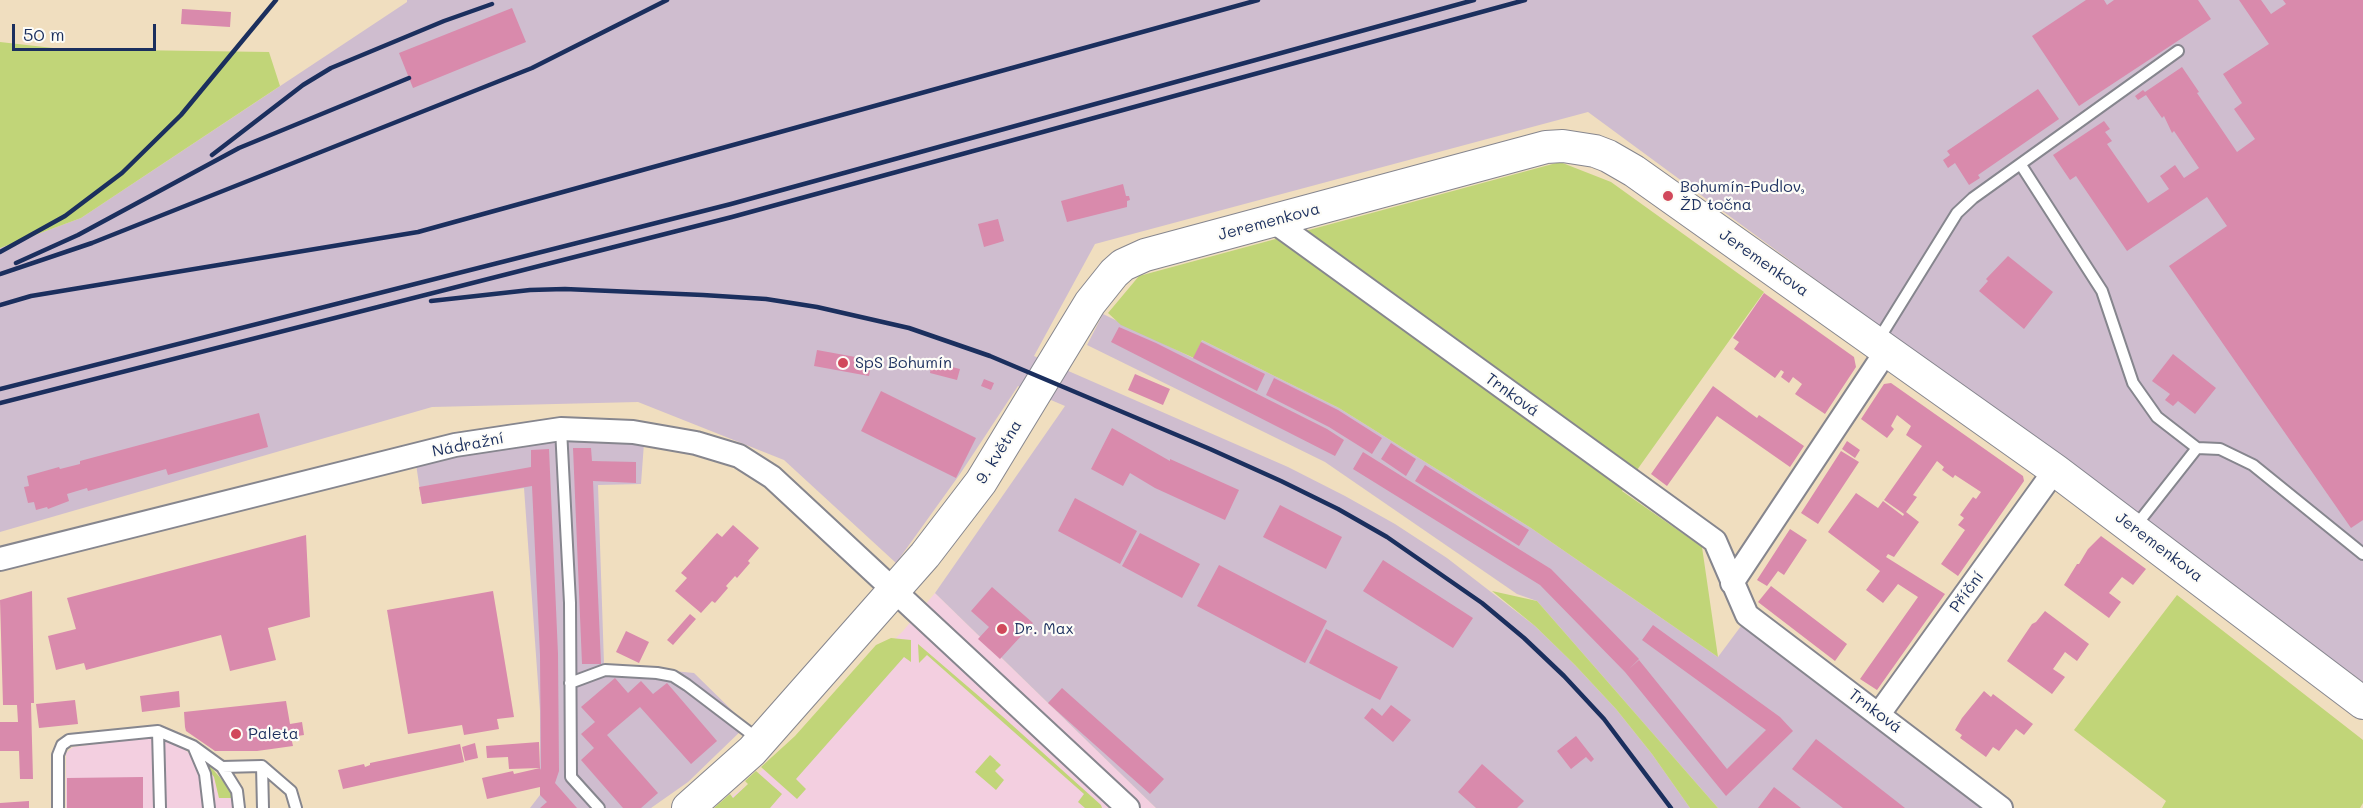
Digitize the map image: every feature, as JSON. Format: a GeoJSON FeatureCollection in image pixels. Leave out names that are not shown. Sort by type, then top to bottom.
{"type":"FeatureCollection","features":[{"type":"Feature","properties":{"kind":"street","name":"Jeremenkova"},"geometry":{"type":"LineString","coordinates":[[1090,303],[1114,273],[1133,260],[1546,147],[1580,148],[1608,156],[1634,171],[2055,470],[2363,703]]}},
{"type":"Feature","properties":{"kind":"street","name":"Trnková"},"geometry":{"type":"LineString","coordinates":[[1273,221],[1715,541],[1747,615],[2001,808]]}},
{"type":"Feature","properties":{"kind":"street","name":"9. května"},"geometry":{"type":"LineString","coordinates":[[688,808],[722,780],[761,741],[925,555],[981,482],[1090,303]]}},
{"type":"Feature","properties":{"kind":"street"},"geometry":{"type":"LineString","coordinates":[[1732,583],[1882,346]]}},
{"type":"Feature","properties":{"kind":"street","name":"Nádražní"},"geometry":{"type":"LineString","coordinates":[[0,559],[455,445],[561,429],[662,435],[717,448],[739,456],[772,477],[895,590]]}},
{"type":"Feature","properties":{"kind":"street","name":"Příční"},"geometry":{"type":"LineString","coordinates":[[1879,714],[2055,470]]}},
{"type":"Feature","properties":{"kind":"street"},"geometry":{"type":"LineString","coordinates":[[895,590],[1128,808]]}},
{"type":"Feature","properties":{"kind":"lane"},"geometry":{"type":"LineString","coordinates":[[1882,346],[1957,213],[1973,198],[2178,51]]}},
{"type":"Feature","properties":{"kind":"lane"},"geometry":{"type":"LineString","coordinates":[[2021,165],[2102,291],[2133,383],[2157,417],[2198,448],[2220,449],[2253,465],[2363,554]]}},
{"type":"Feature","properties":{"kind":"lane"},"geometry":{"type":"LineString","coordinates":[[561,429],[570,603],[572,777],[599,808]]}},
{"type":"Feature","properties":{"kind":"lane"},"geometry":{"type":"LineString","coordinates":[[2134,528],[2198,448]]}},
{"type":"Feature","properties":{"kind":"lane"},"geometry":{"type":"LineString","coordinates":[[570,683],[605,670],[673,676],[761,741]]}},
{"type":"Feature","properties":{"kind":"lane"},"geometry":{"type":"LineString","coordinates":[[158,731],[160,808]]}},
{"type":"Feature","properties":{"kind":"lane"},"geometry":{"type":"LineString","coordinates":[[58,808],[58,755],[62,745],[69,741],[158,731],[193,746],[222,767],[237,791],[239,808]]}},
{"type":"Feature","properties":{"kind":"lane"},"geometry":{"type":"LineString","coordinates":[[193,746],[205,774],[209,808]]}},
{"type":"Feature","properties":{"kind":"lane"},"geometry":{"type":"LineString","coordinates":[[222,767],[262,766],[291,791],[296,808]]}},
{"type":"Feature","properties":{"kind":"lane"},"geometry":{"type":"LineString","coordinates":[[262,766],[263,808]]}},
{"type":"Feature","properties":{"kind":"shaded area"},"geometry":{"type":"Polygon","coordinates":[[[407,0],[2363,0],[2363,682],[1588,112],[1095,244],[1034,356],[1288,467],[1395,524],[1447,558],[1535,626],[1575,665],[1616,709],[1652,754],[1690,808],[1156,808],[935,593],[1065,406],[1018,386],[960,474],[896,563],[784,460],[638,402],[432,407],[0,532],[0,248],[81,218],[407,0]]]}},
{"type":"Feature","properties":{"kind":"shaded area"},"geometry":{"type":"Polygon","coordinates":[[[1103,314],[1193,358],[1202,340],[1339,408],[1531,528],[1718,657],[1744,622],[1981,808],[1718,808],[1537,601],[1517,594],[1325,462],[1087,345],[1103,314]]]}},
{"type":"Feature","properties":{"kind":"shaded area"},"geometry":{"type":"Polygon","coordinates":[[[551,438],[644,443],[641,484],[598,485],[604,664],[694,673],[747,725],[688,782],[651,808],[530,808],[540,795],[540,711],[524,488],[422,504],[416,464],[551,438]]]}},
{"type":"Feature","properties":{"kind":"shaded area"},"geometry":{"type":"Polygon","coordinates":[[[935,593],[1156,808],[717,808],[748,784],[903,631],[935,593]]]}},
{"type":"Feature","properties":{"kind":"shaded area"},"geometry":{"type":"Polygon","coordinates":[[[148,737],[172,740],[206,766],[214,776],[219,798],[233,798],[233,808],[66,808],[66,753],[73,747],[148,737]]]}},
{"type":"Feature","properties":{"kind":"green space"},"geometry":{"type":"Polygon","coordinates":[[[0,42],[62,49],[269,52],[280,86],[81,218],[0,248],[0,42]]]}},
{"type":"Feature","properties":{"kind":"green space"},"geometry":{"type":"Polygon","coordinates":[[[1560,162],[1611,182],[1764,292],[1622,491],[1702,547],[1718,657],[1531,528],[1339,408],[1202,340],[1194,358],[1121,325],[1108,313],[1139,276],[1560,162]]]}},
{"type":"Feature","properties":{"kind":"green space"},"geometry":{"type":"Polygon","coordinates":[[[1492,591],[1537,601],[1718,808],[1690,808],[1652,754],[1616,709],[1535,626],[1492,591]]]}},
{"type":"Feature","properties":{"kind":"green space"},"geometry":{"type":"Polygon","coordinates":[[[2177,595],[2363,740],[2363,803],[2360,808],[2162,808],[2166,801],[2074,730],[2177,595]]]}},
{"type":"Feature","properties":{"kind":"green space"},"geometry":{"type":"Polygon","coordinates":[[[891,638],[911,640],[911,662],[904,657],[796,779],[806,789],[797,799],[761,767],[795,736],[876,645],[891,638]]]}},
{"type":"Feature","properties":{"kind":"green space"},"geometry":{"type":"Polygon","coordinates":[[[918,644],[1002,716],[1102,808],[1085,808],[1078,802],[1084,794],[927,655],[919,663],[918,644]]]}},
{"type":"Feature","properties":{"kind":"green space"},"geometry":{"type":"Polygon","coordinates":[[[990,755],[1001,765],[995,771],[1004,780],[996,790],[975,772],[990,755]]]}},
{"type":"Feature","properties":{"kind":"green space"},"geometry":{"type":"Polygon","coordinates":[[[208,764],[231,790],[233,798],[219,798],[214,777],[206,766],[208,764]]]}},
{"type":"Feature","properties":{"kind":"green space"},"geometry":{"type":"Polygon","coordinates":[[[756,771],[782,794],[770,808],[714,808],[730,794],[733,798],[748,784],[745,781],[756,771]]]}},
{"type":"Feature","properties":{"kind":"building"},"geometry":{"type":"Polygon","coordinates":[[[2086,0],[2104,0],[2107,5],[2114,0],[2198,0],[2211,19],[2079,106],[2032,36],[2086,0]]]}},
{"type":"Feature","properties":{"kind":"building"},"geometry":{"type":"Polygon","coordinates":[[[2239,0],[2261,0],[2271,14],[2286,4],[2283,0],[2363,0],[2363,520],[2351,528],[2169,266],[2227,226],[2207,197],[2127,251],[2076,176],[2070,180],[2053,155],[2104,121],[2110,129],[2105,132],[2112,141],[2107,144],[2148,203],[2169,189],[2160,176],[2175,165],[2184,178],[2199,168],[2174,131],[2172,133],[2164,116],[2162,118],[2146,95],[2138,100],[2135,96],[2143,90],[2145,92],[2182,67],[2237,152],[2255,139],[2234,109],[2242,103],[2223,74],[2269,44],[2239,0]]]}},
{"type":"Feature","properties":{"kind":"building"},"geometry":{"type":"Polygon","coordinates":[[[512,8],[526,42],[413,88],[399,53],[512,8]]]}},
{"type":"Feature","properties":{"kind":"building"},"geometry":{"type":"Polygon","coordinates":[[[182,9],[231,12],[230,27],[181,24],[182,9]]]}},
{"type":"Feature","properties":{"kind":"building"},"geometry":{"type":"Polygon","coordinates":[[[2038,89],[2059,119],[1978,175],[1980,178],[1969,185],[1955,163],[1948,168],[1943,160],[1950,155],[1947,151],[2038,89]]]}},
{"type":"Feature","properties":{"kind":"building"},"geometry":{"type":"Polygon","coordinates":[[[1123,184],[1126,196],[1129,196],[1130,200],[1127,201],[1127,207],[1067,222],[1061,201],[1123,184]]]}},
{"type":"Feature","properties":{"kind":"building"},"geometry":{"type":"Polygon","coordinates":[[[998,219],[1004,241],[984,247],[978,224],[998,219]]]}},
{"type":"Feature","properties":{"kind":"building"},"geometry":{"type":"Polygon","coordinates":[[[2008,256],[2053,292],[2024,329],[1979,291],[1988,281],[1986,279],[2008,256]]]}},
{"type":"Feature","properties":{"kind":"building"},"geometry":{"type":"Polygon","coordinates":[[[1764,293],[1854,357],[1856,367],[1825,414],[1795,394],[1802,384],[1793,377],[1789,383],[1781,377],[1784,372],[1781,370],[1775,378],[1734,349],[1739,342],[1733,338],[1764,293]]]}},
{"type":"Feature","properties":{"kind":"building"},"geometry":{"type":"Polygon","coordinates":[[[1119,327],[1156,343],[1327,429],[1344,440],[1335,456],[1111,342],[1119,327]]]}},
{"type":"Feature","properties":{"kind":"building"},"geometry":{"type":"Polygon","coordinates":[[[1201,342],[1265,374],[1257,391],[1193,358],[1201,342]]]}},
{"type":"Feature","properties":{"kind":"building","name":"SpS Bohumín"},"geometry":{"type":"Polygon","coordinates":[[[817,350],[872,360],[869,376],[814,366],[817,350]]]}},
{"type":"Feature","properties":{"kind":"building"},"geometry":{"type":"Polygon","coordinates":[[[2173,354],[2216,388],[2195,414],[2178,401],[2173,406],[2165,400],[2170,394],[2152,381],[2173,354]]]}},
{"type":"Feature","properties":{"kind":"building"},"geometry":{"type":"Polygon","coordinates":[[[932,362],[960,369],[957,380],[930,373],[932,362]]]}},
{"type":"Feature","properties":{"kind":"building"},"geometry":{"type":"Polygon","coordinates":[[[1135,374],[1170,389],[1163,405],[1128,390],[1135,374]]]}},
{"type":"Feature","properties":{"kind":"building"},"geometry":{"type":"Polygon","coordinates":[[[1274,378],[1338,410],[1382,438],[1372,454],[1329,427],[1266,395],[1274,378]]]}},
{"type":"Feature","properties":{"kind":"building"},"geometry":{"type":"Polygon","coordinates":[[[984,379],[994,383],[991,390],[981,386],[984,379]]]}},
{"type":"Feature","properties":{"kind":"building"},"geometry":{"type":"Polygon","coordinates":[[[1891,383],[2023,476],[2024,481],[1958,576],[1941,564],[1965,530],[1958,525],[1964,518],[1960,515],[1973,497],[1976,499],[1981,492],[1955,475],[1953,478],[1942,470],[1944,467],[1937,461],[1913,495],[1917,497],[1906,512],[1919,522],[1894,557],[1888,554],[1886,557],[1945,594],[1877,690],[1860,679],[1918,597],[1898,584],[1883,603],[1866,590],[1880,571],[1828,532],[1856,493],[1878,508],[1883,501],[1903,516],[1904,514],[1884,500],[1922,446],[1906,435],[1911,426],[1897,415],[1891,426],[1894,429],[1887,438],[1861,419],[1884,384],[1891,383]]]}},
{"type":"Feature","properties":{"kind":"building"},"geometry":{"type":"Polygon","coordinates":[[[1713,386],[1757,418],[1759,415],[1804,446],[1790,467],[1717,416],[1667,486],[1651,474],[1713,386]]]}},
{"type":"Feature","properties":{"kind":"building"},"geometry":{"type":"Polygon","coordinates":[[[881,391],[976,438],[956,478],[861,431],[881,391]]]}},
{"type":"Feature","properties":{"kind":"building"},"geometry":{"type":"Polygon","coordinates":[[[259,413],[268,447],[168,475],[166,469],[88,491],[87,488],[67,494],[69,501],[48,509],[47,507],[36,510],[34,502],[28,503],[24,487],[29,486],[27,476],[80,464],[80,461],[259,413]]]}},
{"type":"Feature","properties":{"kind":"building"},"geometry":{"type":"Polygon","coordinates":[[[1112,428],[1170,461],[1170,459],[1239,490],[1225,520],[1155,488],[1130,473],[1123,486],[1091,469],[1112,428]]]}},
{"type":"Feature","properties":{"kind":"building"},"geometry":{"type":"Polygon","coordinates":[[[1847,441],[1860,450],[1855,458],[1842,449],[1847,441]]]}},
{"type":"Feature","properties":{"kind":"building"},"geometry":{"type":"Polygon","coordinates":[[[1391,443],[1416,459],[1406,476],[1381,459],[1391,443]]]}},
{"type":"Feature","properties":{"kind":"building"},"geometry":{"type":"Polygon","coordinates":[[[573,448],[591,448],[592,461],[636,462],[636,483],[593,481],[601,664],[582,664],[573,448]]]}},
{"type":"Feature","properties":{"kind":"building"},"geometry":{"type":"Polygon","coordinates":[[[549,449],[558,654],[559,771],[555,783],[577,808],[540,808],[547,802],[540,795],[540,787],[487,799],[482,778],[513,771],[514,774],[540,768],[541,770],[540,655],[532,486],[422,504],[419,487],[531,467],[531,450],[549,449]]]}},
{"type":"Feature","properties":{"kind":"building"},"geometry":{"type":"Polygon","coordinates":[[[1841,451],[1859,462],[1818,524],[1801,513],[1841,451]]]}},
{"type":"Feature","properties":{"kind":"building"},"geometry":{"type":"Polygon","coordinates":[[[1363,452],[1551,569],[1639,659],[1629,669],[1639,660],[1727,769],[1766,730],[1642,640],[1653,625],[1780,717],[1793,731],[1726,796],[1625,672],[1540,585],[1353,469],[1363,452]]]}},
{"type":"Feature","properties":{"kind":"building"},"geometry":{"type":"Polygon","coordinates":[[[1425,465],[1529,530],[1519,546],[1415,481],[1425,465]]]}},
{"type":"Feature","properties":{"kind":"building"},"geometry":{"type":"Polygon","coordinates":[[[1075,498],[1137,531],[1120,564],[1058,531],[1075,498]]]}},
{"type":"Feature","properties":{"kind":"building"},"geometry":{"type":"Polygon","coordinates":[[[1280,505],[1342,537],[1326,569],[1263,537],[1280,505]]]}},
{"type":"Feature","properties":{"kind":"building"},"geometry":{"type":"Polygon","coordinates":[[[733,525],[759,548],[748,561],[750,563],[737,578],[735,576],[726,586],[728,588],[715,603],[712,601],[701,613],[675,591],[687,578],[681,573],[717,533],[722,537],[733,525]]]}},
{"type":"Feature","properties":{"kind":"building"},"geometry":{"type":"Polygon","coordinates":[[[1790,529],[1807,540],[1784,575],[1778,571],[1767,586],[1757,580],[1790,529]]]}},
{"type":"Feature","properties":{"kind":"building"},"geometry":{"type":"Polygon","coordinates":[[[1140,533],[1200,564],[1182,598],[1122,566],[1140,533]]]}},
{"type":"Feature","properties":{"kind":"building"},"geometry":{"type":"Polygon","coordinates":[[[306,535],[310,617],[268,628],[276,660],[230,671],[221,635],[86,670],[84,663],[56,670],[48,636],[76,629],[67,598],[306,535]]]}},
{"type":"Feature","properties":{"kind":"building"},"geometry":{"type":"Polygon","coordinates":[[[2101,536],[2146,569],[2133,585],[2122,577],[2109,593],[2121,602],[2109,618],[2064,585],[2088,549],[2101,536]]]}},
{"type":"Feature","properties":{"kind":"building"},"geometry":{"type":"Polygon","coordinates":[[[1383,560],[1473,618],[1453,648],[1363,591],[1383,560]]]}},
{"type":"Feature","properties":{"kind":"building"},"geometry":{"type":"Polygon","coordinates":[[[1219,565],[1327,621],[1305,663],[1197,606],[1219,565]]]}},
{"type":"Feature","properties":{"kind":"building"},"geometry":{"type":"Polygon","coordinates":[[[1771,586],[1847,644],[1835,661],[1758,602],[1771,586]]]}},
{"type":"Feature","properties":{"kind":"building"},"geometry":{"type":"Polygon","coordinates":[[[992,587],[1033,623],[1000,659],[978,639],[989,627],[971,611],[992,587]]]}},
{"type":"Feature","properties":{"kind":"building"},"geometry":{"type":"Polygon","coordinates":[[[32,591],[33,779],[20,779],[19,751],[0,751],[0,722],[18,722],[17,705],[3,705],[0,600],[32,591]]]}},
{"type":"Feature","properties":{"kind":"building"},"geometry":{"type":"Polygon","coordinates":[[[493,591],[514,717],[497,719],[499,729],[464,735],[462,725],[408,734],[387,610],[493,591]]]}},
{"type":"Feature","properties":{"kind":"building"},"geometry":{"type":"Polygon","coordinates":[[[2045,611],[2089,644],[2077,661],[2065,652],[2053,669],[2065,677],[2052,694],[2007,661],[2032,624],[2045,611]]]}},
{"type":"Feature","properties":{"kind":"building"},"geometry":{"type":"Polygon","coordinates":[[[690,614],[696,619],[673,645],[667,640],[690,614]]]}},
{"type":"Feature","properties":{"kind":"building"},"geometry":{"type":"Polygon","coordinates":[[[1326,629],[1398,667],[1380,700],[1309,663],[1326,629]]]}},
{"type":"Feature","properties":{"kind":"building"},"geometry":{"type":"Polygon","coordinates":[[[626,631],[649,642],[639,663],[616,652],[626,631]]]}},
{"type":"Feature","properties":{"kind":"building"},"geometry":{"type":"Polygon","coordinates":[[[615,678],[628,693],[641,681],[653,694],[667,683],[717,741],[691,764],[640,707],[607,735],[658,793],[641,808],[623,808],[581,760],[594,748],[581,734],[595,722],[581,707],[615,678]]]}},
{"type":"Feature","properties":{"kind":"building"},"geometry":{"type":"Polygon","coordinates":[[[1062,688],[1164,779],[1150,794],[1048,703],[1062,688]]]}},
{"type":"Feature","properties":{"kind":"building"},"geometry":{"type":"Polygon","coordinates":[[[179,691],[180,707],[142,712],[140,696],[179,691]]]}},
{"type":"Feature","properties":{"kind":"building"},"geometry":{"type":"Polygon","coordinates":[[[1984,691],[1991,697],[1993,694],[2033,724],[2024,735],[2016,729],[1999,751],[1993,747],[1986,757],[1960,738],[1962,735],[1955,730],[1984,691]]]}},
{"type":"Feature","properties":{"kind":"building"},"geometry":{"type":"Polygon","coordinates":[[[75,700],[78,724],[39,728],[36,704],[75,700]]]}},
{"type":"Feature","properties":{"kind":"building"},"geometry":{"type":"Polygon","coordinates":[[[286,701],[290,724],[302,722],[304,735],[291,737],[293,746],[257,751],[215,751],[186,731],[184,712],[286,701]]]}},
{"type":"Feature","properties":{"kind":"building"},"geometry":{"type":"Polygon","coordinates":[[[1391,705],[1411,720],[1393,742],[1364,718],[1372,708],[1382,716],[1391,705]]]}},
{"type":"Feature","properties":{"kind":"building"},"geometry":{"type":"Polygon","coordinates":[[[1576,736],[1594,759],[1591,762],[1586,757],[1571,769],[1557,751],[1576,736]]]}},
{"type":"Feature","properties":{"kind":"building"},"geometry":{"type":"Polygon","coordinates":[[[1816,739],[1905,808],[1843,808],[1792,769],[1816,739]]]}},
{"type":"Feature","properties":{"kind":"building"},"geometry":{"type":"Polygon","coordinates":[[[539,742],[540,768],[509,769],[508,757],[487,758],[486,746],[539,742]]]}},
{"type":"Feature","properties":{"kind":"building"},"geometry":{"type":"Polygon","coordinates":[[[475,743],[478,758],[465,761],[462,747],[475,743]]]}},
{"type":"Feature","properties":{"kind":"building"},"geometry":{"type":"Polygon","coordinates":[[[460,744],[464,762],[343,789],[338,770],[364,764],[365,767],[370,763],[460,744]]]}},
{"type":"Feature","properties":{"kind":"building"},"geometry":{"type":"Polygon","coordinates":[[[1482,764],[1524,801],[1517,808],[1476,808],[1458,792],[1482,764]]]}},
{"type":"Feature","properties":{"kind":"building"},"geometry":{"type":"Polygon","coordinates":[[[143,777],[143,808],[67,808],[67,778],[143,777]]]}},
{"type":"Feature","properties":{"kind":"building"},"geometry":{"type":"Polygon","coordinates":[[[1774,787],[1801,808],[1758,808],[1774,787]]]}},
{"type":"Feature","properties":{"kind":"building"},"geometry":{"type":"Polygon","coordinates":[[[29,801],[29,808],[0,808],[0,803],[29,801]]]}},
{"type":"Feature","properties":{"kind":"railway"},"geometry":{"type":"LineString","coordinates":[[0,252],[65,216],[122,173],[181,115],[276,0]]}},
{"type":"Feature","properties":{"kind":"railway"},"geometry":{"type":"LineString","coordinates":[[0,274],[92,243],[532,68],[667,0]]}},
{"type":"Feature","properties":{"kind":"railway"},"geometry":{"type":"LineString","coordinates":[[0,305],[31,296],[418,232],[1258,0]]}},
{"type":"Feature","properties":{"kind":"railway"},"geometry":{"type":"LineString","coordinates":[[0,389],[731,204],[1474,0]]}},
{"type":"Feature","properties":{"kind":"railway"},"geometry":{"type":"LineString","coordinates":[[0,403],[732,217],[1525,0]]}},
{"type":"Feature","properties":{"kind":"railway"},"geometry":{"type":"LineString","coordinates":[[212,155],[303,85],[331,68],[444,21],[492,4]]}},
{"type":"Feature","properties":{"kind":"railway"},"geometry":{"type":"LineString","coordinates":[[16,263],[78,235],[239,148],[409,78]]}},
{"type":"Feature","properties":{"kind":"railway"},"geometry":{"type":"LineString","coordinates":[[431,301],[530,290],[565,289],[766,299],[817,307],[909,328],[990,356],[1281,481],[1338,509],[1387,537],[1482,603],[1564,676],[1604,719],[1671,808]]}},
{"type":"Feature","properties":{"kind":"place","name":"Bohumín-Pudlov, ŽD točna"},"geometry":{"type":"Point","coordinates":[1668,196]}},
{"type":"Feature","properties":{"kind":"place","name":"SpS Bohumín"},"geometry":{"type":"Point","coordinates":[843,363]}},
{"type":"Feature","properties":{"kind":"place","name":"Dr. Max"},"geometry":{"type":"Point","coordinates":[1002,629]}},
{"type":"Feature","properties":{"kind":"place","name":"Paleta"},"geometry":{"type":"Point","coordinates":[236,734]}}]}
